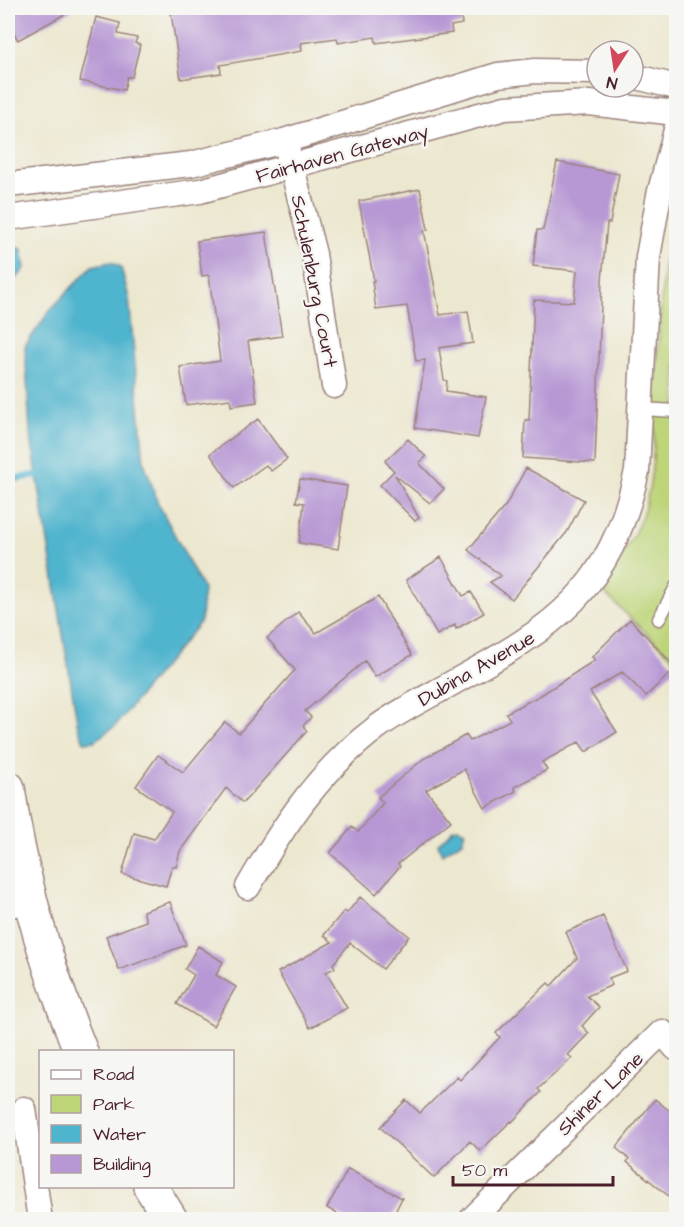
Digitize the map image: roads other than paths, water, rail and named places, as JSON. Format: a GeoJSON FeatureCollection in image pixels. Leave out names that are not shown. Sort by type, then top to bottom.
{"type":"FeatureCollection","features":[{"type":"Feature","properties":{"kind":"street","name":"Fairhaven Gateway"},"geometry":{"type":"LineString","coordinates":[[8,184],[191,164],[284,141],[498,75],[535,71],[585,72]]}},
{"type":"Feature","properties":{"kind":"street"},"geometry":{"type":"LineString","coordinates":[[645,79],[676,87]]}},
{"type":"Feature","properties":{"kind":"street","name":"Fairhaven Gateway"},"geometry":{"type":"LineString","coordinates":[[8,218],[200,191],[293,168],[505,108],[589,103],[676,113]]}},
{"type":"Feature","properties":{"kind":"street","name":"Dubina Avenue"},"geometry":{"type":"LineString","coordinates":[[248,887],[283,827],[303,799],[350,749],[397,713],[518,647],[562,613],[579,595],[609,552],[630,501],[637,471],[648,257],[658,195],[676,130]]}},
{"type":"Feature","properties":{"kind":"street","name":"Schulenburg Court"},"geometry":{"type":"LineString","coordinates":[[284,141],[314,254],[334,386]]}},
{"type":"Feature","properties":{"kind":"street"},"geometry":{"type":"LineString","coordinates":[[8,788],[19,909],[51,971],[80,1050]]}},
{"type":"Feature","properties":{"kind":"street","name":"Shiner Lane"},"geometry":{"type":"LineString","coordinates":[[471,1220],[662,1032],[676,1048]]}},
{"type":"Feature","properties":{"kind":"street"},"geometry":{"type":"LineString","coordinates":[[24,1108],[40,1220]]}},
{"type":"Feature","properties":{"kind":"street"},"geometry":{"type":"LineString","coordinates":[[151,1188],[171,1220]]}},
{"type":"Feature","properties":{"kind":"lane"},"geometry":{"type":"LineString","coordinates":[[641,409],[676,411]]}},
{"type":"Feature","properties":{"kind":"lane"},"geometry":{"type":"LineString","coordinates":[[659,619],[676,586]]}},
{"type":"Feature","properties":{"kind":"water"},"geometry":{"type":"Polygon","coordinates":[[[8,248],[22,249],[25,268],[18,277],[8,282],[8,248]]]}},
{"type":"Feature","properties":{"kind":"water"},"geometry":{"type":"Polygon","coordinates":[[[111,262],[121,267],[129,298],[144,462],[158,503],[203,589],[201,621],[115,726],[94,741],[84,742],[78,727],[30,432],[25,346],[51,309],[92,266],[111,262]]]}},
{"type":"Feature","properties":{"kind":"water"},"geometry":{"type":"Polygon","coordinates":[[[458,828],[465,831],[462,841],[442,854],[438,844],[453,829],[458,828]]]}},
{"type":"Feature","properties":{"kind":"waterway"},"geometry":{"type":"LineString","coordinates":[[14,479],[44,474]]}}]}
